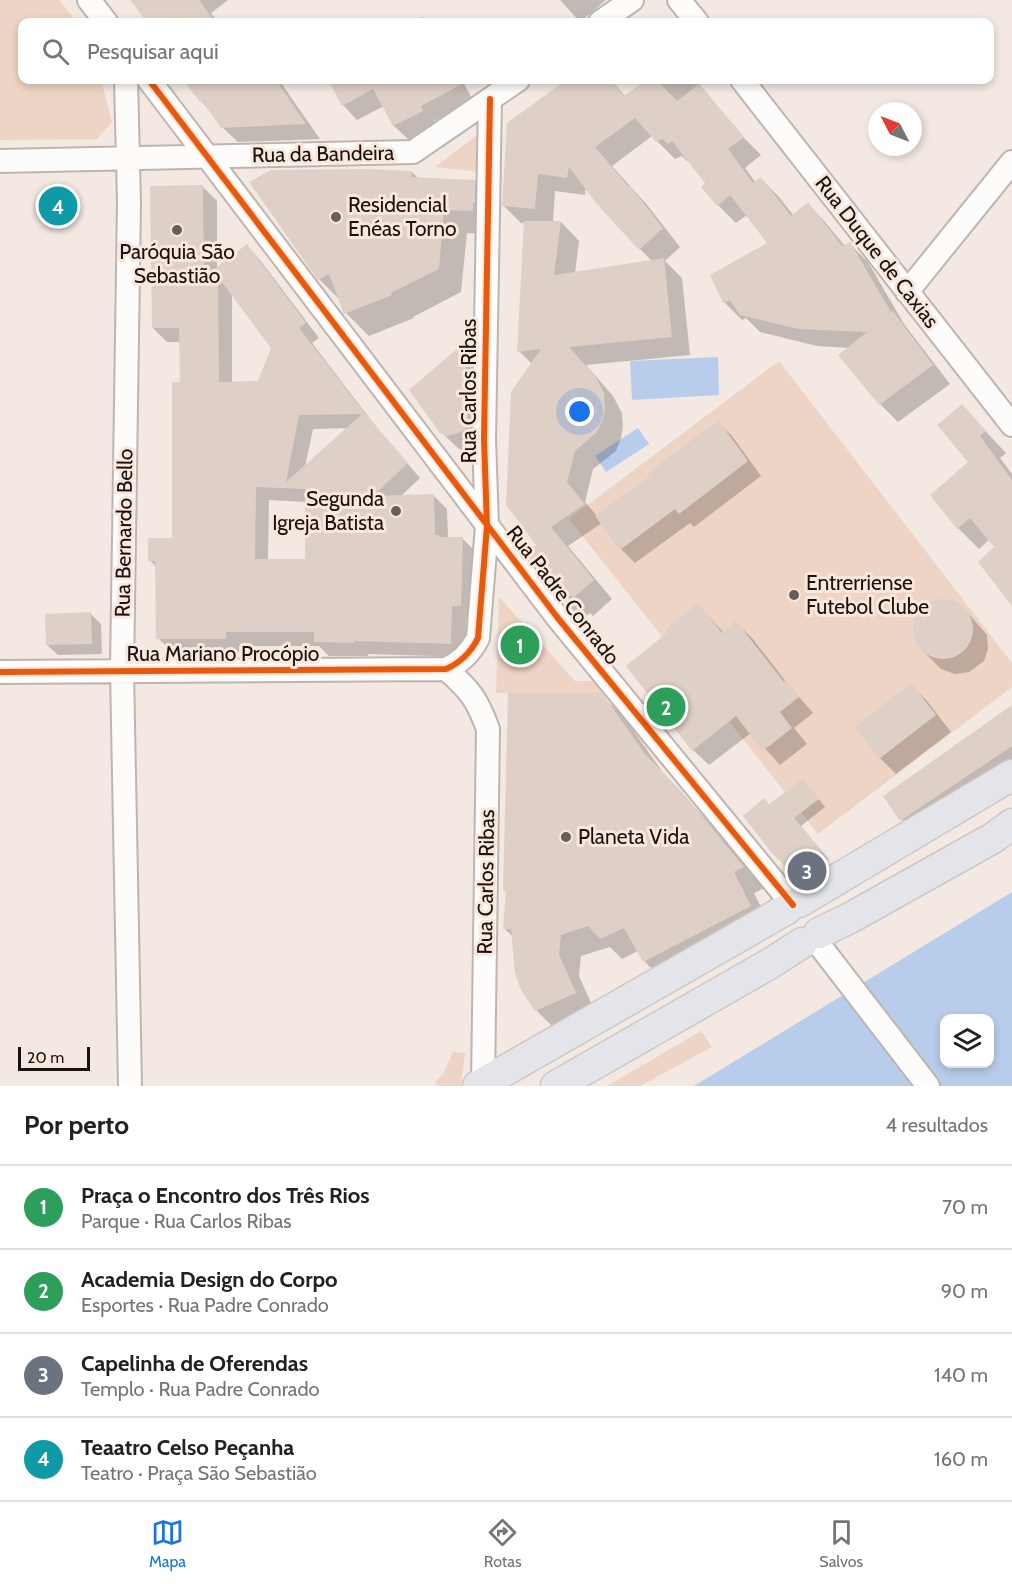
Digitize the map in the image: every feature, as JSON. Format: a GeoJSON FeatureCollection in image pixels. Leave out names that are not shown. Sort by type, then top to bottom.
{"type":"FeatureCollection","features":[{"type":"Feature","properties":{"kind":"main road"},"geometry":{"type":"LineString","coordinates":[[481,1085],[793,905],[1012,775]]}},
{"type":"Feature","properties":{"kind":"main road"},"geometry":{"type":"LineString","coordinates":[[556,1086],[812,938],[962,855],[1012,824]]}},
{"type":"Feature","properties":{"kind":"main road"},"geometry":{"type":"LineString","coordinates":[[793,905],[805,902],[817,908],[822,920],[812,938]]}},
{"type":"Feature","properties":{"kind":"street"},"geometry":{"type":"LineString","coordinates":[[89,0],[103,18]]}},
{"type":"Feature","properties":{"kind":"street"},"geometry":{"type":"LineString","coordinates":[[606,18],[632,0]]}},
{"type":"Feature","properties":{"kind":"street"},"geometry":{"type":"LineString","coordinates":[[680,0],[694,18]]}},
{"type":"Feature","properties":{"kind":"street","name":"Rua Bernardo Bello"},"geometry":{"type":"LineString","coordinates":[[126,84],[129,202],[122,671],[130,1086]]}},
{"type":"Feature","properties":{"kind":"street","name":"Rua Padre Conrado"},"geometry":{"type":"LineString","coordinates":[[152,84],[556,617],[793,905]]}},
{"type":"Feature","properties":{"kind":"street","name":"Rua da Bandeira"},"geometry":{"type":"LineString","coordinates":[[0,161],[413,152],[512,84]]}},
{"type":"Feature","properties":{"kind":"street","name":"Rua Duque de Caxias"},"geometry":{"type":"LineString","coordinates":[[745,84],[1012,425]]}},
{"type":"Feature","properties":{"kind":"street","name":"Rua Carlos Ribas"},"geometry":{"type":"LineString","coordinates":[[481,1085],[488,729],[478,704],[466,686],[446,669],[471,652],[478,638],[487,526],[484,440],[495,96]]}},
{"type":"Feature","properties":{"kind":"street"},"geometry":{"type":"LineString","coordinates":[[907,291],[1012,162]]}},
{"type":"Feature","properties":{"kind":"street","name":"Rua Mariano Procópio"},"geometry":{"type":"LineString","coordinates":[[0,672],[446,669]]}},
{"type":"Feature","properties":{"kind":"street"},"geometry":{"type":"LineString","coordinates":[[812,938],[928,1086]]}},
{"type":"Feature","properties":{"kind":"shaded area"},"geometry":{"type":"Polygon","coordinates":[[[0,0],[59,0],[74,18],[18,18],[18,84],[102,84],[112,122],[97,139],[0,140],[0,0]]]}},
{"type":"Feature","properties":{"kind":"shaded area"},"geometry":{"type":"Polygon","coordinates":[[[481,132],[480,172],[435,167],[481,132]]]}},
{"type":"Feature","properties":{"kind":"shaded area"},"geometry":{"type":"Polygon","coordinates":[[[779,361],[1012,663],[1012,687],[818,834],[569,519],[779,361]]]}},
{"type":"Feature","properties":{"kind":"shaded area"},"geometry":{"type":"Polygon","coordinates":[[[499,597],[575,681],[593,681],[604,693],[496,693],[499,597]]]}},
{"type":"Feature","properties":{"kind":"shaded area"},"geometry":{"type":"Polygon","coordinates":[[[701,1031],[712,1047],[640,1086],[607,1086],[701,1031]]]}},
{"type":"Feature","properties":{"kind":"shaded area"},"geometry":{"type":"Polygon","coordinates":[[[453,1052],[465,1053],[461,1086],[438,1086],[435,1082],[443,1074],[453,1052]]]}},
{"type":"Feature","properties":{"kind":"water"},"geometry":{"type":"Polygon","coordinates":[[[718,357],[719,395],[632,400],[630,361],[718,357]]]}},
{"type":"Feature","properties":{"kind":"water"},"geometry":{"type":"Polygon","coordinates":[[[638,428],[649,444],[606,472],[595,456],[638,428]]]}},
{"type":"Feature","properties":{"kind":"water"},"geometry":{"type":"Polygon","coordinates":[[[1012,892],[1012,1086],[694,1086],[1012,892]]]}},
{"type":"Feature","properties":{"kind":"building"},"geometry":{"type":"Polygon","coordinates":[[[130,0],[199,0],[212,18],[144,18],[130,0]]]}},
{"type":"Feature","properties":{"kind":"building"},"geometry":{"type":"Polygon","coordinates":[[[186,84],[279,84],[306,124],[221,128],[202,100],[200,102],[186,84]]]}},
{"type":"Feature","properties":{"kind":"building"},"geometry":{"type":"Polygon","coordinates":[[[330,84],[462,84],[421,106],[423,111],[393,126],[373,89],[342,106],[330,84]]]}},
{"type":"Feature","properties":{"kind":"building"},"geometry":{"type":"Polygon","coordinates":[[[561,84],[614,84],[624,96],[640,84],[661,84],[677,101],[699,84],[744,137],[728,149],[753,183],[761,177],[791,216],[808,202],[842,246],[850,242],[891,312],[893,311],[933,365],[879,405],[838,355],[867,332],[798,329],[740,315],[730,300],[723,303],[710,275],[767,243],[730,195],[717,206],[701,187],[705,183],[672,141],[668,144],[663,139],[656,142],[635,118],[595,147],[663,228],[639,250],[596,203],[569,167],[567,178],[538,174],[535,209],[502,206],[507,123],[561,84]]]}},
{"type":"Feature","properties":{"kind":"building"},"geometry":{"type":"Polygon","coordinates":[[[271,170],[412,171],[411,177],[475,180],[475,203],[473,203],[473,211],[444,210],[439,269],[391,293],[392,295],[344,314],[329,274],[318,280],[249,182],[271,170]]]}},
{"type":"Feature","properties":{"kind":"building"},"geometry":{"type":"Polygon","coordinates":[[[203,185],[204,277],[247,244],[306,323],[299,328],[364,412],[408,463],[373,496],[434,494],[435,535],[463,537],[461,606],[452,606],[451,644],[314,642],[314,632],[226,632],[226,639],[156,639],[155,561],[148,561],[148,538],[172,538],[172,382],[180,382],[179,328],[152,328],[150,186],[203,185]],[[218,277],[219,382],[258,381],[271,348],[218,277]],[[362,414],[299,415],[286,482],[362,414]],[[256,487],[255,559],[305,559],[305,489],[256,487]]]}},
{"type":"Feature","properties":{"kind":"building"},"geometry":{"type":"Polygon","coordinates":[[[524,221],[561,221],[554,275],[664,258],[672,337],[569,347],[595,376],[604,393],[605,407],[597,432],[575,451],[567,482],[585,504],[551,527],[594,580],[573,598],[571,595],[562,601],[526,554],[536,545],[506,505],[511,392],[541,349],[517,352],[524,221]]]}},
{"type":"Feature","properties":{"kind":"building"},"geometry":{"type":"Polygon","coordinates":[[[465,342],[468,422],[466,428],[459,433],[447,436],[440,433],[409,390],[465,342]]]}},
{"type":"Feature","properties":{"kind":"building"},"geometry":{"type":"Polygon","coordinates":[[[962,404],[986,431],[980,436],[1012,480],[1012,606],[978,562],[994,547],[970,518],[957,529],[930,495],[968,462],[937,425],[962,404]]]}},
{"type":"Feature","properties":{"kind":"building"},"geometry":{"type":"Polygon","coordinates":[[[718,420],[748,461],[679,514],[675,509],[620,550],[595,516],[650,476],[648,473],[718,420]]]}},
{"type":"Feature","properties":{"kind":"building"},"geometry":{"type":"Polygon","coordinates":[[[943,599],[960,604],[968,612],[973,629],[968,646],[960,654],[943,659],[926,654],[918,646],[913,629],[918,612],[926,604],[943,599]]]}},
{"type":"Feature","properties":{"kind":"building"},"geometry":{"type":"Polygon","coordinates":[[[698,603],[722,633],[736,621],[784,682],[786,680],[799,697],[780,712],[792,728],[763,751],[736,716],[692,751],[626,666],[668,632],[666,629],[698,603]]]}},
{"type":"Feature","properties":{"kind":"building"},"geometry":{"type":"Polygon","coordinates":[[[91,612],[92,644],[46,645],[45,614],[91,612]]]}},
{"type":"Feature","properties":{"kind":"building"},"geometry":{"type":"Polygon","coordinates":[[[911,683],[936,715],[879,759],[855,727],[911,683]]]}},
{"type":"Feature","properties":{"kind":"building"},"geometry":{"type":"Polygon","coordinates":[[[508,693],[602,693],[645,754],[682,792],[744,867],[734,872],[751,906],[643,962],[624,928],[600,939],[588,926],[561,935],[559,954],[576,993],[535,1011],[521,990],[515,973],[511,929],[503,929],[506,890],[503,890],[508,693]]]}},
{"type":"Feature","properties":{"kind":"building"},"geometry":{"type":"Polygon","coordinates":[[[1012,705],[1012,746],[900,821],[883,796],[1012,705]]]}},
{"type":"Feature","properties":{"kind":"building"},"geometry":{"type":"Polygon","coordinates":[[[803,779],[819,799],[794,818],[822,851],[796,869],[784,865],[772,853],[743,816],[764,798],[769,804],[803,779]]]}},
{"type":"Feature","properties":{"kind":"cycle path"},"geometry":{"type":"LineString","coordinates":[[152,84],[557,617],[793,905]]}},
{"type":"Feature","properties":{"kind":"cycle path"},"geometry":{"type":"LineString","coordinates":[[0,672],[446,669],[469,652],[478,638],[487,526],[484,439],[490,99]]}},
{"type":"Feature","properties":{"kind":"place","name":"Teaatro Celso Peçanha"},"geometry":{"type":"Point","coordinates":[58,206]}},
{"type":"Feature","properties":{"kind":"place","name":"Residencial Enéas Torno"},"geometry":{"type":"Point","coordinates":[336,217]}},
{"type":"Feature","properties":{"kind":"place","name":"Paróquia São Sebastião"},"geometry":{"type":"Point","coordinates":[177,230]}},
{"type":"Feature","properties":{"kind":"place","name":"Segunda Igreja Batista"},"geometry":{"type":"Point","coordinates":[396,511]}},
{"type":"Feature","properties":{"kind":"place","name":"Entrerriense Futebol Clube"},"geometry":{"type":"Point","coordinates":[794,595]}},
{"type":"Feature","properties":{"kind":"place","name":"Praça o Encontro dos Três Rios"},"geometry":{"type":"Point","coordinates":[520,645]}},
{"type":"Feature","properties":{"kind":"place","name":"Academia Design do Corpo"},"geometry":{"type":"Point","coordinates":[666,707]}},
{"type":"Feature","properties":{"kind":"place","name":"Planeta Vida"},"geometry":{"type":"Point","coordinates":[566,837]}},
{"type":"Feature","properties":{"kind":"place","name":"Capelinha de Oferendas"},"geometry":{"type":"Point","coordinates":[807,871]}}]}
